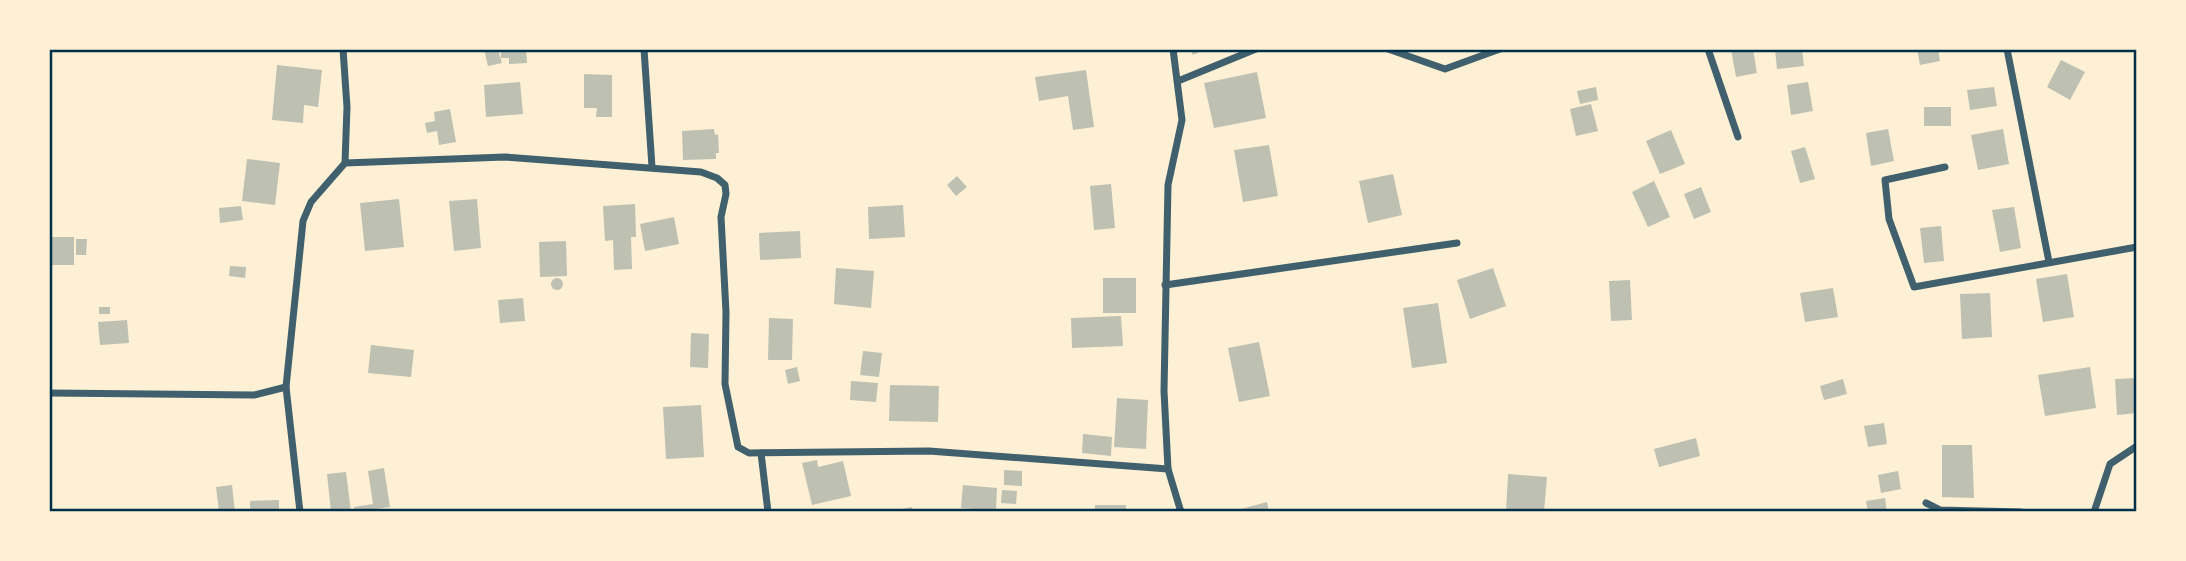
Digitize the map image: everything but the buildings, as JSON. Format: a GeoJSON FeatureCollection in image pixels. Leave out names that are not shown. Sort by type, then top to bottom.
{"type":"FeatureCollection","features":[{"type":"Feature","properties":{"kind":"street"},"geometry":{"type":"LineString","coordinates":[[300,512],[286,387],[303,220],[311,202],[345,163],[347,107],[343,49]]}},
{"type":"Feature","properties":{"kind":"street"},"geometry":{"type":"LineString","coordinates":[[644,49],[652,167]]}},
{"type":"Feature","properties":{"kind":"street"},"geometry":{"type":"LineString","coordinates":[[1173,49],[1182,120],[1168,185],[1164,391],[1168,469],[1181,512]]}},
{"type":"Feature","properties":{"kind":"street"},"geometry":{"type":"LineString","coordinates":[[1178,81],[1256,49]]}},
{"type":"Feature","properties":{"kind":"street"},"geometry":{"type":"LineString","coordinates":[[1388,49],[1445,69],[1500,49]]}},
{"type":"Feature","properties":{"kind":"street"},"geometry":{"type":"LineString","coordinates":[[1708,49],[1738,137]]}},
{"type":"Feature","properties":{"kind":"street"},"geometry":{"type":"LineString","coordinates":[[2007,49],[2049,262]]}},
{"type":"Feature","properties":{"kind":"street"},"geometry":{"type":"LineString","coordinates":[[345,163],[505,157],[652,167],[701,172],[717,178],[725,185],[726,194],[721,217],[726,312],[725,384],[738,447],[749,453],[929,451],[1168,469]]}},
{"type":"Feature","properties":{"kind":"street"},"geometry":{"type":"LineString","coordinates":[[1945,167],[1885,180],[1889,219],[1914,287],[2137,247]]}},
{"type":"Feature","properties":{"kind":"street"},"geometry":{"type":"LineString","coordinates":[[1166,285],[1457,243]]}},
{"type":"Feature","properties":{"kind":"street"},"geometry":{"type":"LineString","coordinates":[[49,393],[254,395],[286,387]]}},
{"type":"Feature","properties":{"kind":"street"},"geometry":{"type":"LineString","coordinates":[[2094,512],[2110,464],[2137,446]]}},
{"type":"Feature","properties":{"kind":"street"},"geometry":{"type":"LineString","coordinates":[[761,453],[768,512]]}},
{"type":"Feature","properties":{"kind":"street"},"geometry":{"type":"LineString","coordinates":[[1926,503],[1940,510],[2021,512]]}}]}
